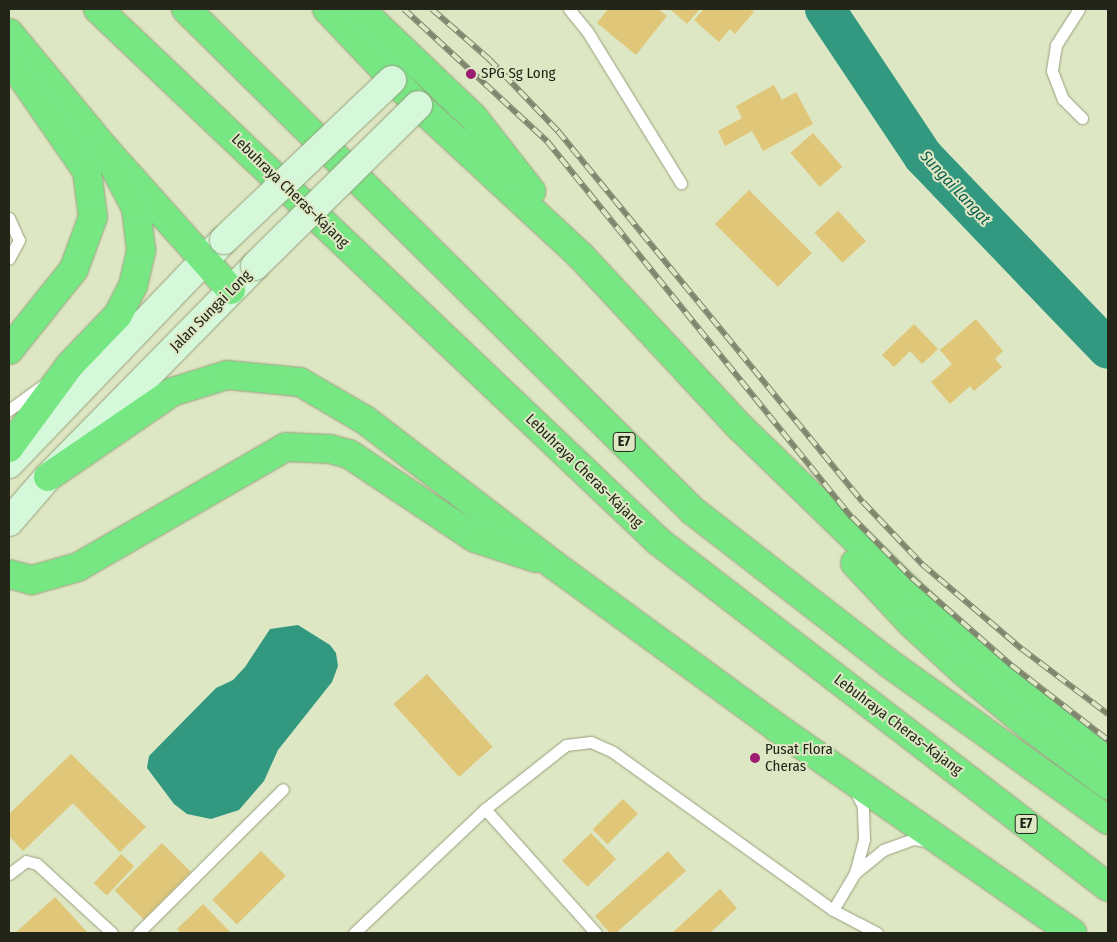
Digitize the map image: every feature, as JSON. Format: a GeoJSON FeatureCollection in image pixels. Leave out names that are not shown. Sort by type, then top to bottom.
{"type":"FeatureCollection","features":[{"type":"Feature","properties":{"kind":"highway","name":"Lebuhraya Cheras–Kajang"},"geometry":{"type":"LineString","coordinates":[[98,9],[658,541],[1108,886]]}},
{"type":"Feature","properties":{"kind":"highway","name":"E7"},"geometry":{"type":"LineString","coordinates":[[186,9],[693,511],[890,664],[1108,820]]}},
{"type":"Feature","properties":{"kind":"highway"},"geometry":{"type":"LineString","coordinates":[[327,9],[392,80],[580,255],[741,428],[978,658],[1108,762]]}},
{"type":"Feature","properties":{"kind":"highway"},"geometry":{"type":"LineString","coordinates":[[360,9],[474,118],[580,255]]}},
{"type":"Feature","properties":{"kind":"highway"},"geometry":{"type":"LineString","coordinates":[[9,33],[105,149],[231,290]]}},
{"type":"Feature","properties":{"kind":"highway"},"geometry":{"type":"LineString","coordinates":[[9,58],[87,171],[92,216],[74,269],[9,350]]}},
{"type":"Feature","properties":{"kind":"highway"},"geometry":{"type":"LineString","coordinates":[[9,448],[70,365],[118,315],[134,286],[141,250],[136,208],[105,149]]}},
{"type":"Feature","properties":{"kind":"highway"},"geometry":{"type":"LineString","coordinates":[[48,477],[172,392],[227,374],[300,382],[365,420],[554,564],[846,775],[1072,933]]}},
{"type":"Feature","properties":{"kind":"highway"},"geometry":{"type":"LineString","coordinates":[[741,428],[806,511],[912,624],[1029,726],[1108,785]]}},
{"type":"Feature","properties":{"kind":"highway"},"geometry":{"type":"LineString","coordinates":[[9,574],[32,580],[78,567],[286,447],[330,449],[349,454],[475,538],[554,564]]}},
{"type":"Feature","properties":{"kind":"street"},"geometry":{"type":"LineString","coordinates":[[9,464],[206,262],[224,240],[392,80]]}},
{"type":"Feature","properties":{"kind":"street","name":"Jalan Sungai Long"},"geometry":{"type":"LineString","coordinates":[[9,522],[48,477],[231,290],[418,105]]}},
{"type":"Feature","properties":{"kind":"lane"},"geometry":{"type":"LineString","coordinates":[[568,9],[587,31],[681,183]]}},
{"type":"Feature","properties":{"kind":"lane"},"geometry":{"type":"LineString","coordinates":[[1079,9],[1056,45],[1052,71],[1063,99],[1082,118]]}},
{"type":"Feature","properties":{"kind":"lane"},"geometry":{"type":"LineString","coordinates":[[9,218],[19,240],[9,259]]}},
{"type":"Feature","properties":{"kind":"lane"},"geometry":{"type":"LineString","coordinates":[[9,410],[70,365]]}},
{"type":"Feature","properties":{"kind":"lane"},"geometry":{"type":"LineString","coordinates":[[354,933],[485,809],[566,745],[591,742],[614,752],[833,910],[877,933]]}},
{"type":"Feature","properties":{"kind":"lane"},"geometry":{"type":"LineString","coordinates":[[833,910],[855,874],[864,839],[863,806],[846,775]]}},
{"type":"Feature","properties":{"kind":"lane"},"geometry":{"type":"LineString","coordinates":[[138,933],[283,789]]}},
{"type":"Feature","properties":{"kind":"lane"},"geometry":{"type":"LineString","coordinates":[[485,809],[596,933]]}},
{"type":"Feature","properties":{"kind":"lane"},"geometry":{"type":"LineString","coordinates":[[855,874],[883,850],[913,839],[946,844]]}},
{"type":"Feature","properties":{"kind":"lane"},"geometry":{"type":"LineString","coordinates":[[9,874],[26,861],[37,864],[112,933]]}},
{"type":"Feature","properties":{"kind":"water"},"geometry":{"type":"Polygon","coordinates":[[[298,625],[330,645],[336,653],[338,666],[332,682],[278,750],[264,781],[239,810],[211,819],[187,814],[174,804],[147,768],[149,756],[216,688],[233,680],[245,667],[270,629],[298,625]]]}},
{"type":"Feature","properties":{"kind":"building"},"geometry":{"type":"Polygon","coordinates":[[[608,9],[658,9],[667,16],[636,55],[597,23],[608,9]]]}},
{"type":"Feature","properties":{"kind":"building"},"geometry":{"type":"Polygon","coordinates":[[[670,9],[700,9],[687,24],[670,9]]]}},
{"type":"Feature","properties":{"kind":"building"},"geometry":{"type":"Polygon","coordinates":[[[704,9],[750,9],[754,12],[735,34],[730,29],[719,42],[694,20],[704,9]]]}},
{"type":"Feature","properties":{"kind":"building"},"geometry":{"type":"Polygon","coordinates":[[[774,85],[782,100],[796,92],[813,124],[763,151],[752,131],[725,146],[718,131],[742,118],[736,106],[774,85]]]}},
{"type":"Feature","properties":{"kind":"building"},"geometry":{"type":"Polygon","coordinates":[[[813,133],[843,167],[820,187],[790,153],[813,133]]]}},
{"type":"Feature","properties":{"kind":"building"},"geometry":{"type":"Polygon","coordinates":[[[749,190],[812,253],[778,287],[715,224],[749,190]]]}},
{"type":"Feature","properties":{"kind":"building"},"geometry":{"type":"Polygon","coordinates":[[[838,211],[866,241],[843,263],[815,233],[838,211]]]}},
{"type":"Feature","properties":{"kind":"building"},"geometry":{"type":"Polygon","coordinates":[[[976,319],[1003,351],[995,359],[1002,367],[974,391],[970,386],[950,404],[931,382],[952,364],[940,350],[976,319]]]}},
{"type":"Feature","properties":{"kind":"building"},"geometry":{"type":"Polygon","coordinates":[[[914,324],[938,349],[922,364],[910,351],[894,367],[882,355],[914,324]]]}},
{"type":"Feature","properties":{"kind":"building"},"geometry":{"type":"Polygon","coordinates":[[[427,674],[493,747],[459,777],[394,704],[427,674]]]}},
{"type":"Feature","properties":{"kind":"building"},"geometry":{"type":"Polygon","coordinates":[[[71,754],[146,827],[120,852],[73,803],[23,851],[9,836],[9,814],[71,754]]]}},
{"type":"Feature","properties":{"kind":"building"},"geometry":{"type":"Polygon","coordinates":[[[623,799],[638,814],[607,844],[593,829],[623,799]]]}},
{"type":"Feature","properties":{"kind":"building"},"geometry":{"type":"Polygon","coordinates":[[[591,833],[616,859],[587,887],[562,861],[591,833]]]}},
{"type":"Feature","properties":{"kind":"building"},"geometry":{"type":"Polygon","coordinates":[[[162,843],[191,872],[144,919],[115,890],[162,843]]]}},
{"type":"Feature","properties":{"kind":"building"},"geometry":{"type":"Polygon","coordinates":[[[261,851],[286,876],[237,925],[212,900],[261,851]]]}},
{"type":"Feature","properties":{"kind":"building"},"geometry":{"type":"Polygon","coordinates":[[[668,851],[686,871],[616,933],[610,933],[595,916],[668,851]]]}},
{"type":"Feature","properties":{"kind":"building"},"geometry":{"type":"Polygon","coordinates":[[[121,854],[134,866],[107,896],[94,883],[121,854]]]}},
{"type":"Feature","properties":{"kind":"building"},"geometry":{"type":"Polygon","coordinates":[[[720,889],[737,908],[710,933],[672,933],[720,889]]]}},
{"type":"Feature","properties":{"kind":"building"},"geometry":{"type":"Polygon","coordinates":[[[55,897],[88,933],[15,933],[55,897]]]}},
{"type":"Feature","properties":{"kind":"building"},"geometry":{"type":"Polygon","coordinates":[[[203,904],[231,933],[181,933],[177,929],[203,904]]]}},
{"type":"Feature","properties":{"kind":"waterway","name":"Sungai Langat"},"geometry":{"type":"LineString","coordinates":[[825,9],[923,156],[1108,349]]}},
{"type":"Feature","properties":{"kind":"railway"},"geometry":{"type":"LineString","coordinates":[[404,9],[547,141],[852,517],[912,578],[1011,665],[1108,740]]}},
{"type":"Feature","properties":{"kind":"railway"},"geometry":{"type":"LineString","coordinates":[[432,9],[489,59],[558,131],[863,502],[922,564],[1022,649],[1108,714]]}},
{"type":"Feature","properties":{"kind":"place","name":"SPG Sg Long"},"geometry":{"type":"Point","coordinates":[471,74]}},
{"type":"Feature","properties":{"kind":"place","name":"Pusat Flora Cheras"},"geometry":{"type":"Point","coordinates":[755,758]}}]}
